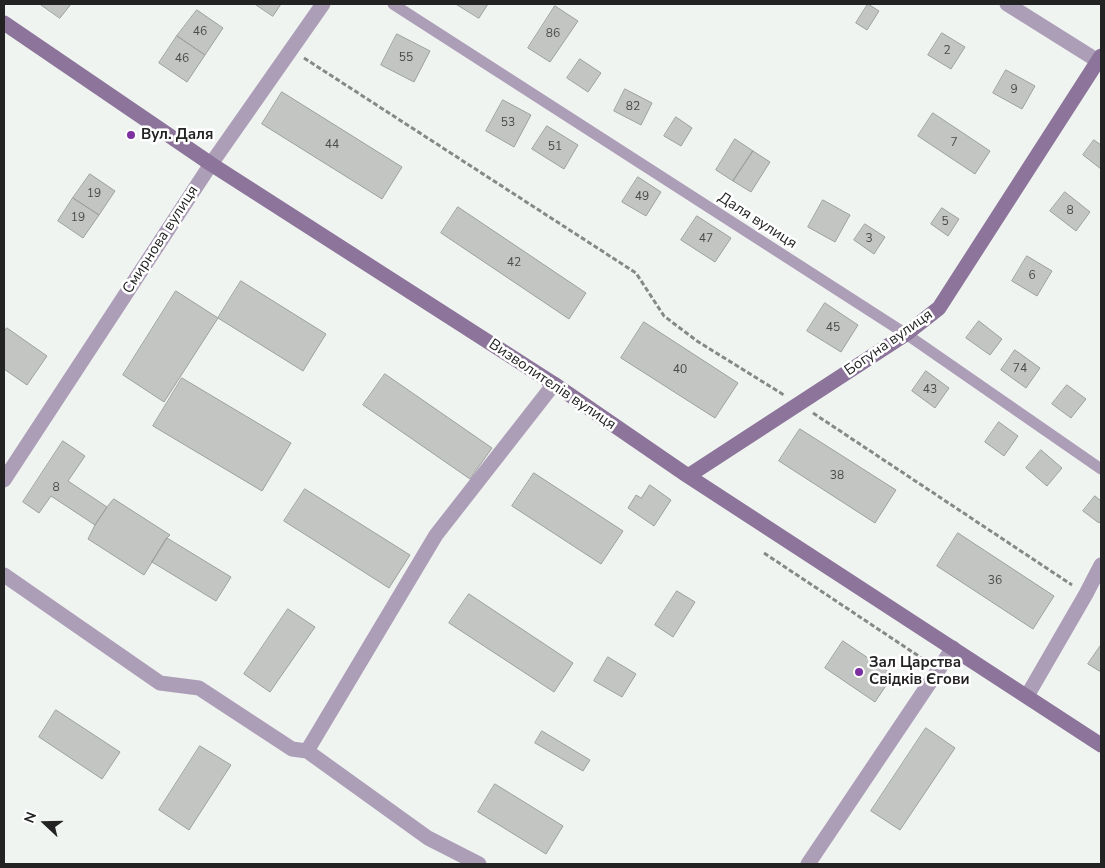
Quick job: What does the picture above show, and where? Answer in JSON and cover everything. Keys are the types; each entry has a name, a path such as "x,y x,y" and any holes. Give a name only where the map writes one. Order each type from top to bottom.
{"street":[{"name":"Смирнова вулиця","path":"4,480 211,164 323,4"},
{"path":"1007,4 1100,59"},
{"name":"Визволителів вулиця","path":"4,24 211,164 554,384 688,476 1101,745"},
{"name":"Богуна вулиця","path":"688,476 906,334 940,308 1100,59"},
{"path":"307,751 436,535 554,384"},
{"path":"1027,696 1101,565"},
{"path":"4,574 160,682 199,688 292,749 307,751 428,838 479,864"},
{"path":"808,864 953,648"}],"lane":[{"name":"Даля вулиця","path":"393,4 906,334 1101,469"}],"path":[{"path":"291,49 636,273 664,316 697,341 800,404 1086,594"},
{"path":"764,553 939,670"}],"building":[{"path":"40,4 71,4 60,18"},
{"path":"255,4 281,4 273,16"},
{"path":"456,4 488,4 479,18"},
{"path":"868,4 879,11 867,30 856,23"},
{"path":"555,6 578,21 550,62 528,48"},
{"path":"197,10 223,28 205,55 177,36"},
{"path":"942,33 965,47 951,69 928,55"},
{"path":"397,34 430,51 414,82 381,65"},
{"path":"177,36 205,55 187,82 159,63"},
{"path":"580,59 601,73 588,92 567,78"},
{"path":"1006,70 1035,86 1022,109 993,93"},
{"path":"625,89 652,103 641,125 614,111"},
{"path":"282,92 402,167 382,199 262,124"},
{"path":"503,100 531,115 514,147 486,131"},
{"path":"933,113 990,151 975,174 918,136"},
{"path":"676,117 692,128 681,146 664,136"},
{"path":"547,126 578,145 564,169 532,149"},
{"path":"735,139 753,151 733,181 716,170"},
{"path":"1094,140 1101,145 1101,169 1083,155"},
{"path":"753,151 770,162 751,192 733,181"},
{"path":"90,174 115,191 99,215 73,198"},
{"path":"638,177 661,192 646,216 622,202"},
{"path":"1065,192 1090,212 1076,231 1050,211"},
{"path":"73,198 99,215 83,238 58,221"},
{"path":"823,200 850,215 835,242 808,227"},
{"path":"458,207 586,293 569,319 441,233"},
{"path":"942,208 959,219 948,236 931,224"},
{"path":"697,216 731,238 715,262 681,240"},
{"path":"865,224 885,237 874,254 854,240"},
{"path":"1027,256 1052,271 1037,296 1012,281"},
{"path":"241,281 326,334 303,371 218,318"},
{"path":"176,291 218,318 164,402 123,375"},
{"path":"825,303 858,325 841,352 807,331"},
{"path":"979,321 1002,339 990,355 966,338"},
{"path":"644,322 738,383 715,418 621,358"},
{"path":"7,328 47,356 27,385 4,369 4,332"},
{"path":"1015,350 1040,368 1026,388 1001,370"},
{"path":"926,371 949,388 935,408 912,391"},
{"path":"385,374 492,448 470,479 363,405"},
{"path":"182,378 291,443 262,491 153,426"},
{"path":"1067,385 1086,399 1071,418 1052,404"},
{"path":"999,422 1018,436 1004,456 985,442"},
{"path":"800,429 896,490 875,523 779,461"},
{"path":"63,441 85,456 68,481 107,507 95,525 51,496 39,513 23,502"},
{"path":"1041,450 1062,468 1047,486 1026,468"},
{"path":"534,473 623,531 601,564 512,506"},
{"path":"650,485 671,500 654,526 628,508 636,495 641,498"},
{"path":"305,489 410,555 389,588 284,521"},
{"path":"1095,496 1101,501 1101,520 1099,523 1083,511"},
{"path":"114,499 170,535 144,575 88,539 95,525"},
{"path":"958,533 1054,596 1033,629 937,566"},
{"path":"167,538 231,577 216,601 152,562"},
{"path":"677,591 695,602 673,637 655,625"},
{"path":"469,594 573,663 554,692 449,623"},
{"path":"288,609 315,627 270,692 244,674"},
{"name":"Зал Царства Свідків Єгови","path":"843,641 893,675 875,702 825,668"},
{"path":"1101,645 1101,672 1088,664"},
{"path":"608,657 636,674 622,697 594,681"},
{"path":"56,710 120,752 102,779 39,737"},
{"path":"926,728 955,748 900,830 871,811"},
{"path":"542,731 590,760 583,771 535,743"},
{"path":"200,746 231,765 189,830 159,810"},
{"path":"495,784 563,826 546,854 478,812"}],"place":[{"name":"Вул. Даля","path":"131,135"},
{"name":"Зал Царства Свідків Єгови","path":"859,672"}]}
